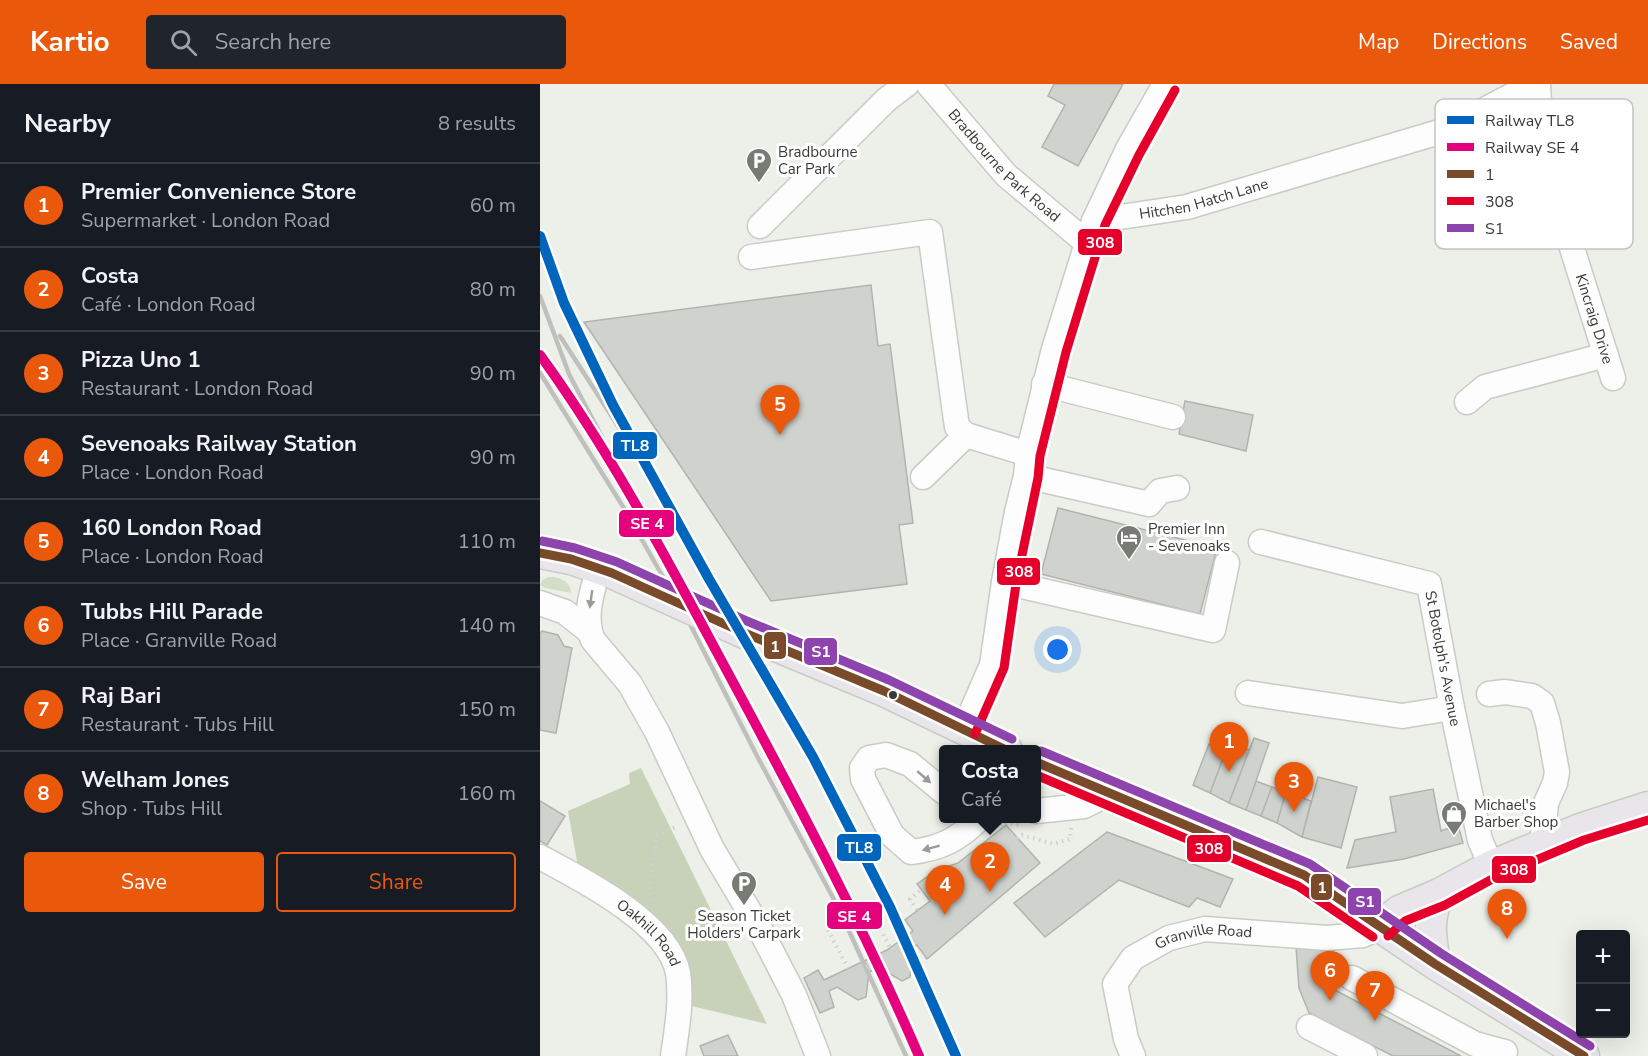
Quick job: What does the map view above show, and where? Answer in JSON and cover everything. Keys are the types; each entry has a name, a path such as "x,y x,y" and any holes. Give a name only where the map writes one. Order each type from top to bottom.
{"main road":[{"path":"540,553 571,559 606,571 742,632 884,691 988,742"},
{"path":"1041,764 1304,875 1435,964 1584,1056"},
{"path":"1380,927 1399,911 1440,894 1491,866 1580,829 1648,807"},
{"path":"1435,964 1430,934 1432,909 1440,894"}],"street":[{"path":"760,226 886,100 907,84"},
{"name":"Bradbourne Park Road","path":"928,84 1006,175 1090,232"},
{"path":"988,742 993,665 1004,582 1044,384 1090,232 1128,149 1165,84"},
{"name":"Hitchen Hatch Lane","path":"1507,99 1536,84"},
{"name":"Kincraig Drive","path":"1536,84 1537,99"},
{"name":"Hitchen Hatch Lane","path":"1090,232 1187,207 1435,133"},
{"path":"751,257 930,232 957,427 966,435 1027,465 1149,504 1160,491 1177,488"},
{"name":"Kincraig Drive","path":"1572,249 1613,378"},
{"path":"1467,402 1485,387 1606,355"},
{"path":"1044,384 1173,417"},
{"path":"922,477 966,435"},
{"name":"St Botolph's Avenue","path":"1262,542 1429,584 1480,840 1491,866"},
{"path":"1004,582 1213,630 1227,563"},
{"path":"606,571 592,591 589,631 592,640 630,684 657,732 712,849 761,931 794,995 818,1056"},
{"path":"540,603 565,612 589,631"},
{"path":"1489,694 1505,692 1532,696 1542,703 1557,772 1546,803 1542,845"},
{"path":"1248,693 1402,716 1452,708"},
{"path":"939,788 910,764 886,754 869,758 862,768 862,779 892,835 911,852 933,849 968,830 988,824"},
{"path":"1041,815 1055,810 1084,806 1108,794"},
{"name":"Oakhill Road","path":"540,857 580,879 640,919 669,952 678,972 680,995 674,1056"},
{"name":"Granville Road","path":"1133,1056 1126,1039 1115,984 1134,958 1169,938 1205,929 1327,938 1363,935 1380,927"},
{"path":"1352,978 1475,1044 1503,1054 1524,1020"},
{"path":"1309,1027 1365,1056"}],"path":[{"path":"817,989 894,955 935,925 1018,837 1022,835 1053,844 1070,840 1071,828 1064,829"},
{"path":"649,890 657,835 671,829"},
{"path":"917,910 910,899 951,866"},
{"path":"872,913 894,955"},
{"path":"828,930 851,974"}],"green space":[{"path":"549,577 564,581 571,589 571,593 540,585 542,580"},
{"path":"641,768 767,1024 679,1003 674,960 580,878 568,811 630,784 629,773"}],"building":[{"path":"1054,84 1123,84 1078,166 1042,147 1065,105 1048,96"},
{"path":"871,285 878,346 890,344 913,523 899,525 907,584 771,601 584,322"},
{"path":"1185,401 1253,415 1246,451 1179,434"},
{"name":"Premier Inn - Sevenoaks","path":"1058,508 1217,548 1200,614 1041,574"},
{"path":"542,631 558,635 564,646 572,648 556,733 540,730 540,633"},
{"path":"1254,738 1269,743 1246,810 1229,803"},
{"path":"1229,742 1249,750 1229,803 1210,793"},
{"path":"1209,744 1226,751 1210,793 1193,785"},
{"path":"1318,777 1357,787 1341,848 1302,837"},
{"path":"1256,781 1272,787 1261,816 1246,810"},
{"path":"1272,787 1286,792 1277,823 1261,816"},
{"path":"1433,789 1441,831 1458,825 1463,843 1404,859 1347,868 1355,840 1396,832 1390,797"},
{"path":"1286,792 1311,801 1302,837 1277,823"},
{"path":"540,801 565,816 547,845 540,841"},
{"path":"1006,825 1040,863 927,959 917,945 913,948 910,977 902,981 880,968 869,972 866,997 858,1000 837,987 829,991 834,1007 820,1013 804,978 818,970 824,980 887,950 913,931 905,920 930,901 917,884 937,870 958,863"},
{"path":"1107,832 1233,879 1220,907 1197,898 1189,907 1119,880 1045,937 1014,903"},
{"path":"1296,947 1326,948 1327,986 1461,1056 1393,1056 1309,1013 1299,988"},
{"path":"728,1035 738,1056 704,1056 700,1046"}],"railway":[{"path":"540,296 569,374 637,504"},
{"path":"560,336 661,493"},
{"path":"540,373 625,510 692,628 839,909 906,1056"}],"rail line":[{"name":"TL8","path":"540,236 564,303 613,405 709,579 813,757 890,907 956,1056"}],"transit line":[{"name":"308","path":"975,734 1004,668 1016,584 1038,478 1040,456 1066,352 1105,225 1139,155 1175,90"},
{"path":"540,355 616,470 683,590 827,861 875,958 919,1056"},
{"name":"S1","path":"542,541 575,548 617,562 747,621 889,680 1012,739"},
{"name":"1","path":"540,553 571,559 612,573 742,632 884,691 996,745"},
{"name":"S1","path":"1041,751 1310,864 1442,954 1590,1046"},
{"name":"1","path":"1041,764 1304,875 1435,964 1584,1056"},
{"name":"308","path":"1041,777 1298,886 1373,937"},
{"name":"308","path":"1388,936 1405,921 1445,905 1496,877 1584,840 1648,820"}],"place":[{"name":"Bradbourne Car Park","path":"759,184"},
{"name":"160 London Road","path":"780,435"},
{"name":"Premier Inn - Sevenoaks","path":"1129,561"},
{"name":"Premier Convenience Store","path":"1229,772"},
{"name":"Pizza Uno 1","path":"1294,812"},
{"name":"Michael's Barber Shop","path":"1454,837"},
{"name":"Costa","path":"990,892"},
{"name":"Season Ticket Holders' Carpark","path":"744,907"},
{"name":"Sevenoaks Railway Station","path":"945,915"},
{"name":"Welham Jones","path":"1507,939"},
{"name":"Tubbs Hill Parade","path":"1330,1001"},
{"name":"Raj Bari","path":"1375,1021"}]}
